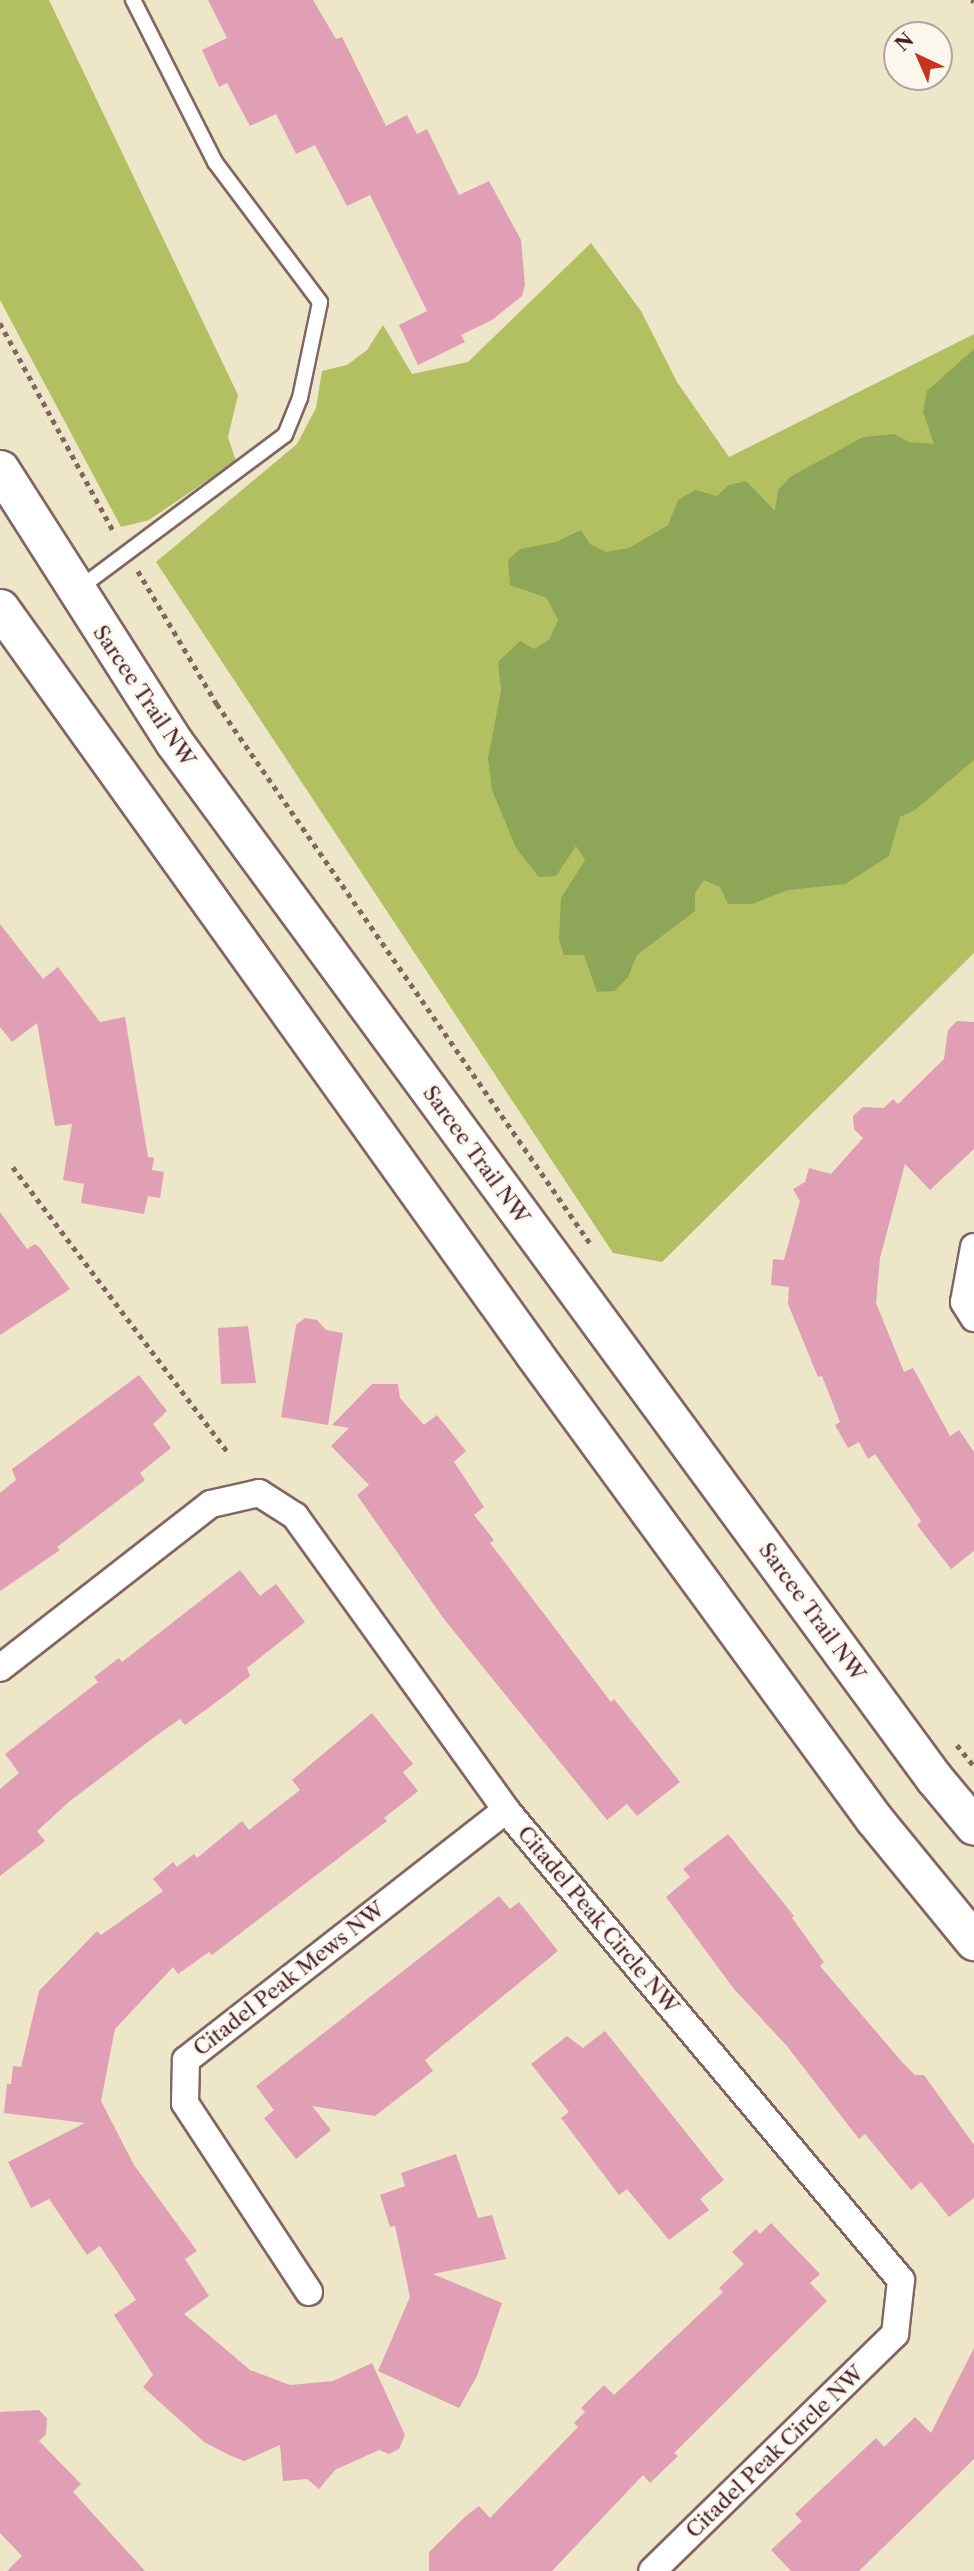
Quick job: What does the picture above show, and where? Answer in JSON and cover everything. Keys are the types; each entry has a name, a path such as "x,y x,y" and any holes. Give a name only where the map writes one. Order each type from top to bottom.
{"main road":[{"name":"Sarcee Trail NW","path":"0,469 74,592 174,742 934,1778 974,1826"},
{"path":"0,608 542,1365 874,1819 974,1941"}],"street":[{"path":"974,1247 964,1302 974,1318"},
{"name":"Citadel Peak Circle NW","path":"0,1668 211,1504 259,1493 295,1516 506,1810 901,2280 895,2334 652,2571"},
{"name":"Citadel Peak Mews NW","path":"309,2292 185,2103 186,2060 506,1810"}],"lane":[{"path":"74,592 285,435 300,398 320,302 215,162 133,0"}],"path":[{"path":"0,323 128,554 217,704 595,1251"},
{"path":"13,1167 227,1451"},
{"path":"951,1738 974,1766"}],"green space":[{"path":"0,0 49,0 238,395 228,437 236,461 149,520 121,527 0,300"},
{"path":"591,243 641,311 677,382 729,457 974,334 974,953 662,1262 613,1253 156,562 297,444 316,408 322,371 347,365 367,350 383,325 412,374 468,362"},
{"path":"974,349 974,760 915,810 900,817 889,856 845,884 788,890 752,904 728,904 720,887 704,880 695,893 695,911 637,955 628,977 615,991 597,992 584,955 564,955 559,940 561,898 585,860 576,846 556,876 539,877 516,848 492,790 488,758 501,691 498,662 520,641 534,649 549,640 558,620 547,598 510,585 508,560 520,549 556,542 581,530 590,544 606,552 629,548 668,525 678,500 695,490 717,496 729,485 746,481 775,511 778,490 790,477 863,437 894,434 909,442 934,444 923,412 927,391"}],"building":[{"path":"208,0 313,0 336,39 342,37 386,126 407,115 417,134 427,129 459,195 489,181 521,240 525,285 522,296 492,320 461,335 465,342 418,365 399,325 427,311 370,195 347,206 315,145 296,154 276,114 250,126 227,83 219,87 202,50 227,38"},
{"path":"0,924 43,979 58,967 100,1022 125,1017 148,1157 154,1158 152,1170 164,1172 160,1198 148,1196 144,1214 81,1203 84,1184 63,1180 72,1124 55,1126 37,1023 12,1042 0,1027"},
{"path":"957,1021 974,1022 974,1149 930,1190 905,1164 880,1258 876,1303 904,1372 913,1368 950,1436 959,1430 974,1452 974,1551 951,1569 917,1525 921,1521 875,1454 868,1459 859,1442 848,1448 835,1425 840,1422 822,1376 818,1377 788,1304 789,1287 771,1285 773,1259 784,1260 800,1201 793,1189 805,1182 809,1168 831,1174 863,1138 854,1129 853,1116 863,1107 884,1108 893,1099 898,1104 944,1059 948,1030"},
{"path":"0,1212 27,1249 35,1244 40,1248 70,1289 0,1335"},
{"path":"305,1318 317,1320 326,1330 343,1333 328,1425 281,1417 296,1325"},
{"path":"248,1326 256,1383 221,1384 218,1328"},
{"path":"139,1375 167,1411 153,1424 171,1448 140,1473 145,1480 57,1547 60,1550 0,1591 0,1493 16,1480 12,1469"},
{"path":"372,1384 398,1384 400,1398 424,1425 437,1415 466,1451 454,1462 484,1507 474,1515 494,1540 490,1543 611,1702 614,1699 680,1782 637,1816 627,1804 607,1820 444,1619 357,1495 369,1485 331,1446 349,1428 332,1425"},
{"path":"240,1570 260,1596 276,1584 305,1622 247,1668 250,1676 227,1694 185,1725 180,1719 70,1801 37,1831 45,1841 0,1876 0,1789 19,1773 5,1754 98,1682 94,1677 119,1658 122,1662"},
{"path":"372,1713 413,1764 403,1772 418,1791 384,1818 387,1821 212,1955 209,1952 178,1974 173,1967 115,2029 101,2101 134,2165 197,2251 185,2259 209,2296 184,2314 250,2370 290,2385 333,2381 372,2363 405,2435 399,2449 389,2454 379,2450 335,2470 319,2489 307,2479 283,2481 280,2445 244,2461 229,2455 204,2442 143,2387 153,2375 114,2315 136,2300 100,2246 87,2255 49,2199 31,2208 8,2162 85,2123 4,2113 7,2084 11,2084 13,2066 21,2067 39,1991 97,1931 101,1935 163,1891 153,1879 173,1862 177,1867 194,1854 197,1858 242,1821 249,1830 300,1790 292,1780"},
{"path":"728,1834 794,1916 792,1918 824,1962 820,1966 902,2062 915,2075 924,2075 974,2145 974,2198 949,2217 921,2182 911,2190 865,2134 859,2139 786,2045 734,1989 666,1897 690,1877 683,1869"},
{"path":"499,1896 510,1909 519,1902 558,1951 425,2060 433,2071 375,2116 312,2106 331,2130 296,2159 264,2118 274,2110 256,2086"},
{"path":"605,2031 724,2180 700,2199 709,2210 669,2240 627,2189 619,2195 561,2118 569,2112 531,2064 567,2036 583,2048"},
{"path":"456,2154 478,2218 492,2215 506,2259 433,2274 502,2303 477,2376 459,2408 378,2371 410,2297 395,2226 390,2227 380,2195 405,2186 401,2173"},
{"path":"771,2223 820,2274 810,2283 827,2301 674,2453 678,2456 650,2483 643,2475 552,2571 429,2571 429,2552 479,2506 490,2518 578,2427 574,2423 585,2412 581,2408 604,2385 614,2395 723,2292 719,2288 744,2264 732,2252 756,2229 760,2234"},
{"path":"974,2348 974,2459 859,2571 791,2571 771,2550 802,2521 795,2514 876,2438 884,2447 915,2417 931,2433"},
{"path":"39,2410 47,2418 46,2434 39,2441 81,2484 73,2492 145,2571 7,2571 22,2556 0,2533 0,2412"}]}
